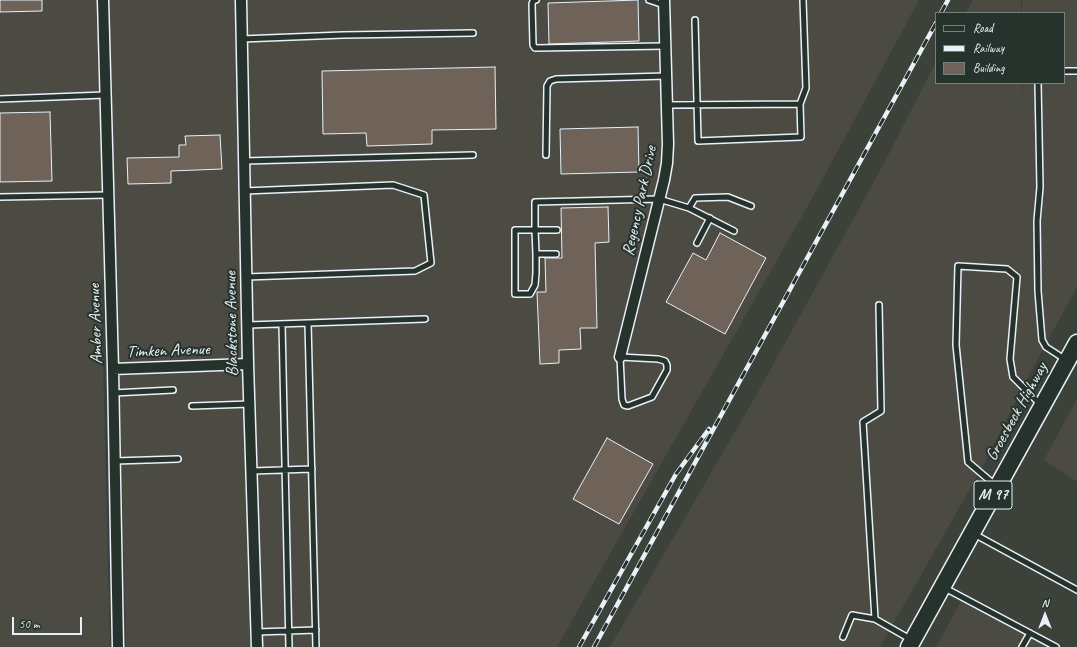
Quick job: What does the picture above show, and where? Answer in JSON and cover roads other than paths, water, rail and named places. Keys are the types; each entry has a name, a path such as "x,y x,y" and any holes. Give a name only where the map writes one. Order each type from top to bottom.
{"main road":[{"name":"Groesbeck Highway","path":"913,644 943,586 1077,343"}],"street":[{"name":"Amber Avenue","path":"103,0 114,393 118,647"},
{"name":"Blackstone Avenue","path":"241,0 248,364 257,647"},
{"name":"Regency Park Drive","path":"620,357 667,164 668,144 664,3"},
{"name":"Timken Avenue","path":"113,369 248,364"}],"lane":[{"path":"536,0 533,1 532,4 533,45 535,48 665,46"},
{"path":"649,0 664,3"},
{"path":"696,20 698,140 801,137 800,104 806,88 803,0"},
{"path":"241,39 343,35 473,33"},
{"path":"1065,71 1077,71"},
{"path":"546,155 547,86 550,81 556,79 666,76"},
{"path":"1038,84 1040,187 1037,221 1038,291 1042,340 1046,347 1067,361"},
{"path":"0,99 105,95"},
{"path":"667,106 800,104"},
{"path":"244,161 473,155"},
{"path":"244,191 393,185 424,195 430,263 415,271 246,276"},
{"path":"0,197 108,195"},
{"path":"688,208 695,198 728,197 751,206"},
{"path":"557,230 535,230 515,230 516,294 530,294 535,285 536,254 535,230 535,202 659,199 688,208 710,218 734,232"},
{"path":"697,243 710,218"},
{"path":"536,254 556,254"},
{"path":"998,487 968,462 956,346 958,266 1007,269 1017,276 1010,359 1013,377 1042,406"},
{"path":"875,619 863,422 881,411 879,305"},
{"path":"248,326 425,319"},
{"path":"308,323 316,647"},
{"path":"282,324 289,647"},
{"path":"620,357 658,359 665,361 667,370 652,397 628,406 624,405 622,399 620,357"},
{"path":"114,393 173,390"},
{"path":"192,406 250,404"},
{"path":"115,461 178,459"},
{"path":"252,471 312,469"},
{"path":"972,533 1077,590"},
{"path":"943,586 1056,647"},
{"path":"843,637 852,615 875,619 913,644"},
{"path":"256,632 316,630"},
{"path":"1022,647 1030,633"}],"railway":[{"path":"942,12 948,0"},
{"path":"594,647 935,25"},
{"path":"579,647 676,474 709,429"}]}
